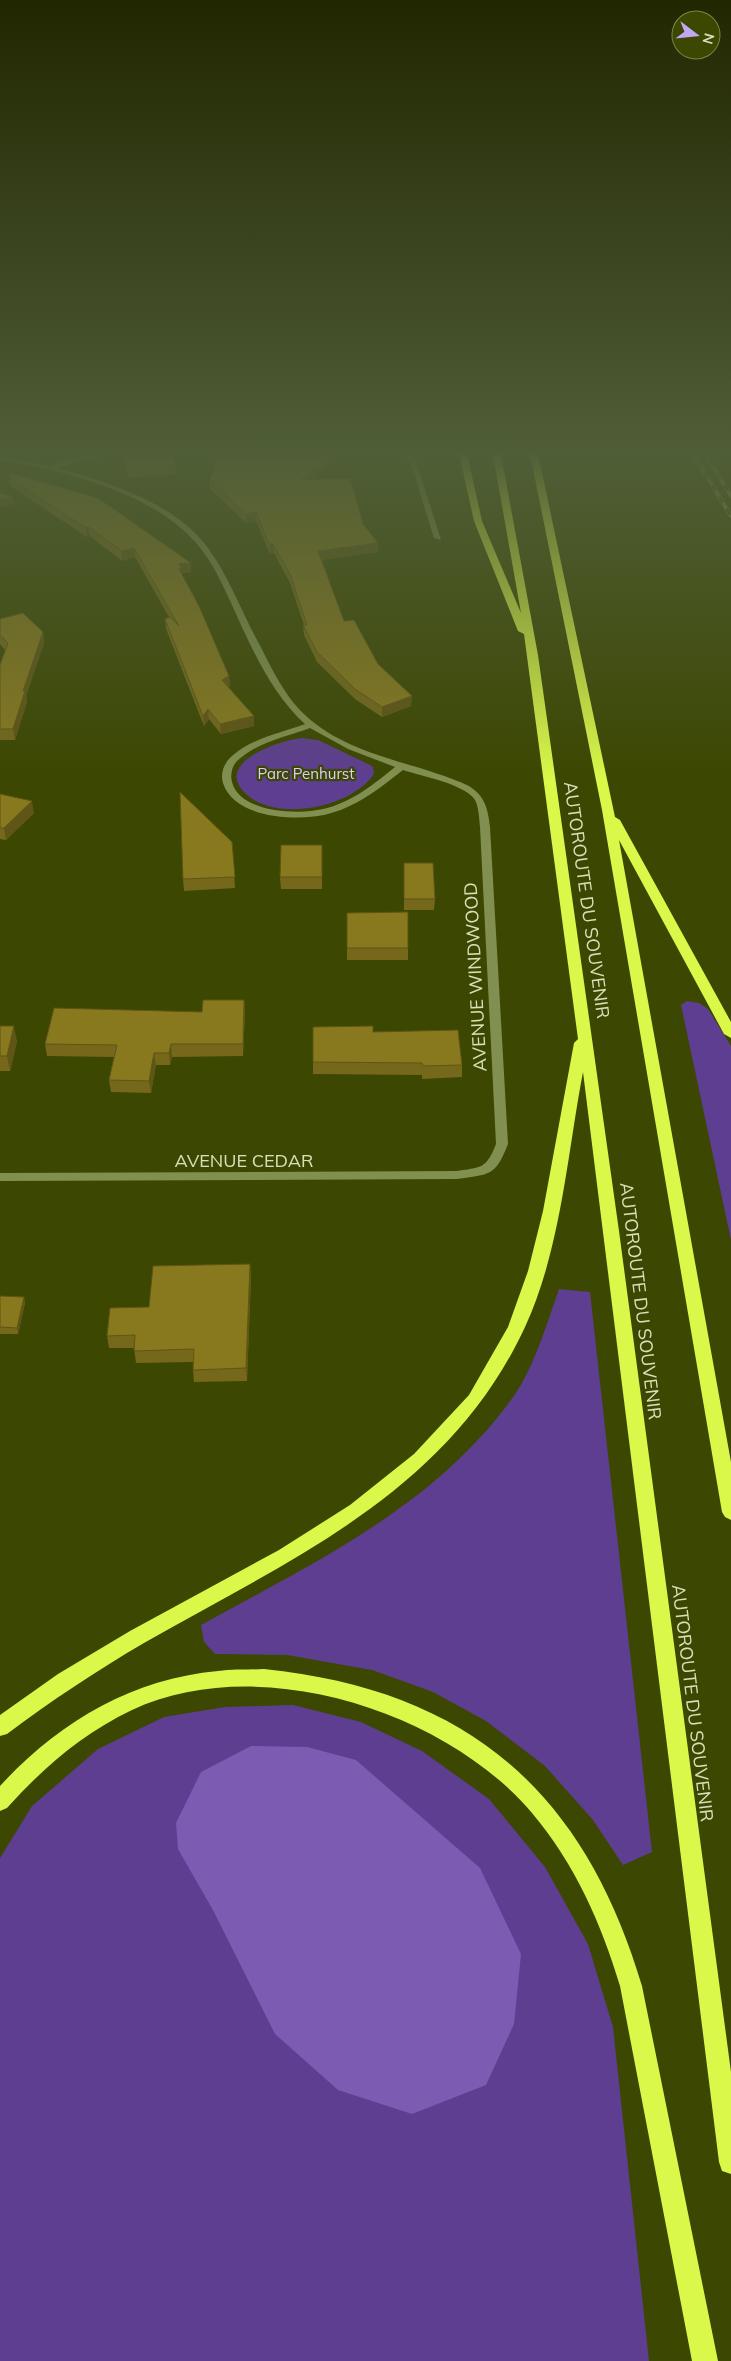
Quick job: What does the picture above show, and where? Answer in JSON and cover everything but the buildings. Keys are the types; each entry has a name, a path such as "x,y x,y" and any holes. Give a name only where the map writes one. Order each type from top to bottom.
{"highway":[{"path":"494,559 533,655"},
{"name":"AUTOROUTE DU SOUVENIR","path":"516,559 533,655 731,2162"},
{"name":"AUTOROUTE DU SOUVENIR","path":"556,559 608,810 731,1512"},
{"path":"608,810 731,1034"},
{"path":"0,1727 59,1684 283,1556 363,1505 396,1481 422,1456 481,1392 502,1358 516,1328 534,1280 546,1234 583,1030"},
{"path":"0,1801 23,1775 56,1745 86,1724 118,1707 154,1694 190,1684 228,1678 304,1680 359,1694 420,1718 488,1759 519,1784 548,1817 573,1852 597,1892 613,1928 631,1986 705,2361"}],"street":[{"path":"211,559 268,670 297,711 311,725 344,743 402,766"},
{"path":"311,725 249,749 234,758 227,770 226,777 227,785 233,795 256,808 273,813 309,815 322,813 353,802 402,766"},
{"name":"AVENUE WINDWOOD","path":"402,766 469,789 480,801 485,827 502,1144 496,1162 487,1170"},
{"name":"AVENUE CEDAR","path":"0,1177 457,1175 487,1170"}],"green space":[{"name":"Parc Penhurst","path":"302,738 318,740 368,764 373,767 374,774 363,786 348,796 331,803 312,807 293,809 275,807 258,802 245,793 237,782 237,772 243,763 266,748"},
{"path":"687,1001 699,1003 708,1009 731,1046 731,1240 681,1005"},
{"path":"559,1289 590,1292 652,1852 623,1865 593,1820 545,1766 486,1721 433,1692 372,1670 287,1655 215,1654 204,1642 201,1625 329,1554 410,1500 447,1470 482,1436 521,1385 539,1345"},
{"path":"293,1705 361,1722 422,1751 489,1799 545,1867 588,1944 613,2027 649,2361 0,2361 0,1858 32,1806 98,1749 164,1717 225,1707"}],"shaded area":[{"path":"251,1746 307,1747 356,1760 480,1868 521,1954 514,2024 486,2085 412,2114 338,2090 275,2034 214,1912 178,1849 176,1823 201,1772"}]}
